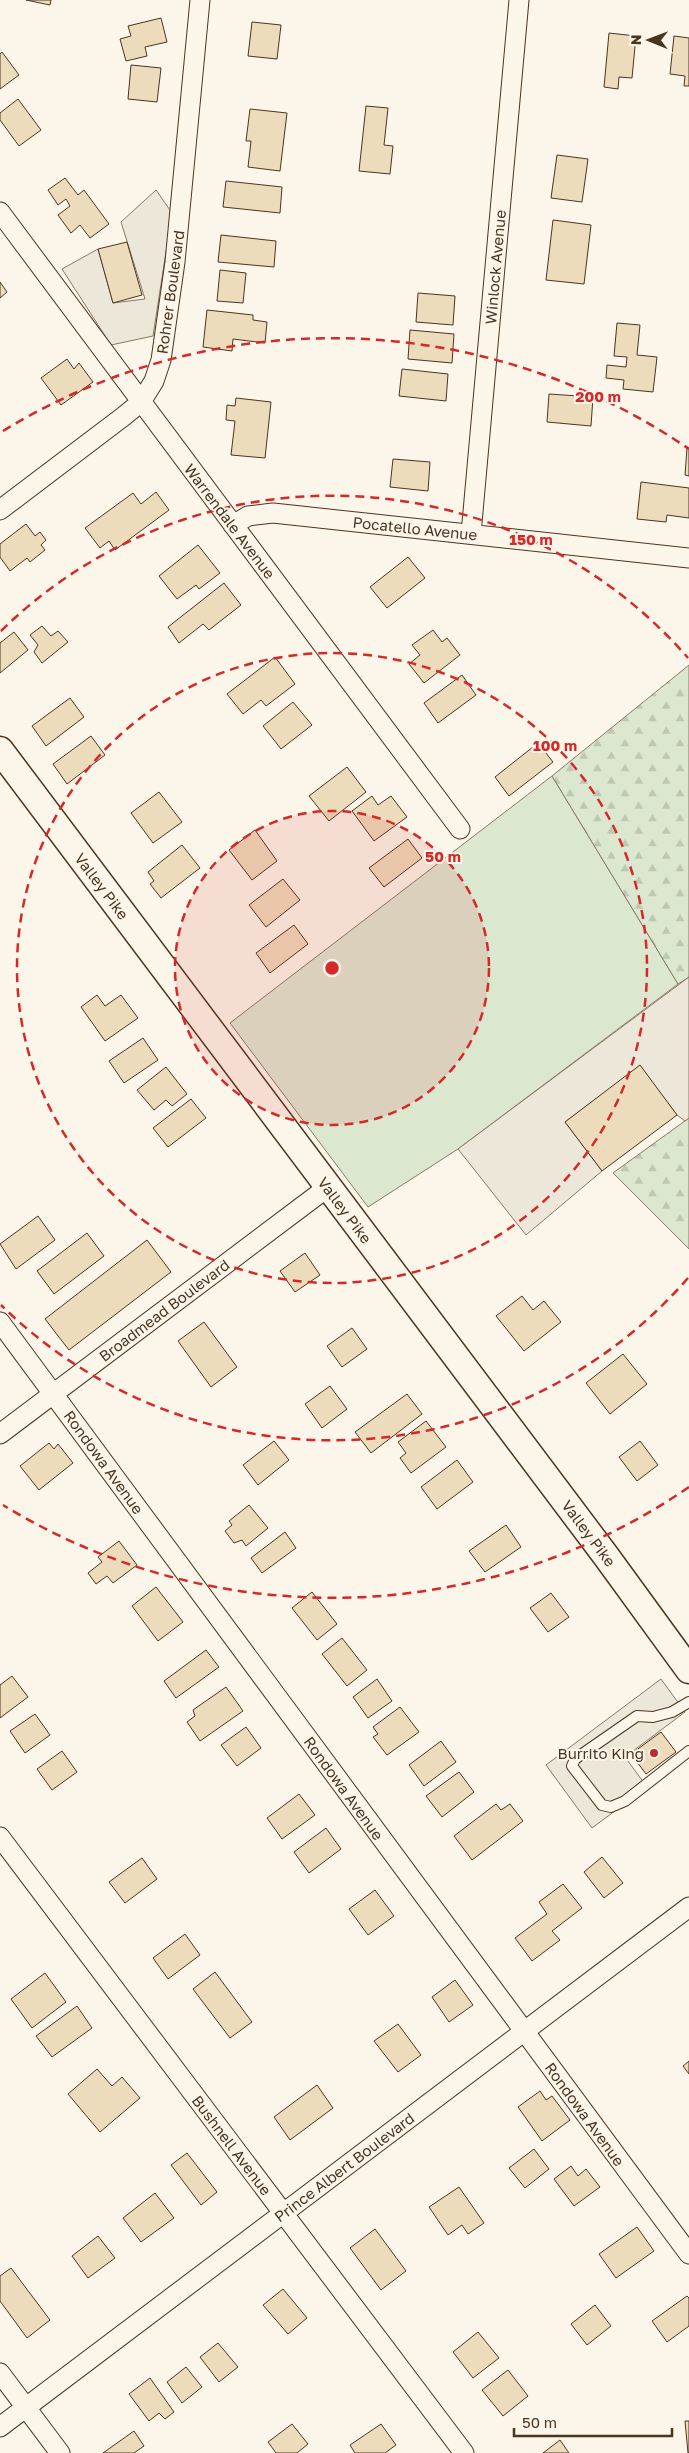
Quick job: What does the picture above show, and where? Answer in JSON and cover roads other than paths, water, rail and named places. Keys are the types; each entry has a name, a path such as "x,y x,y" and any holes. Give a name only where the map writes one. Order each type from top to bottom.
{"street":[{"name":"Rohrer Boulevard","path":"0,510 141,402 154,381 161,360 174,272 200,0"},
{"name":"Winlock Avenue","path":"471,534 519,0"},
{"name":"Warrendale Avenue","path":"0,212 460,829"},
{"name":"Pocatello Avenue","path":"233,525 248,516 273,513 689,558"},
{"name":"Valley Pike","path":"0,750 606,1556 689,1670"},
{"name":"Broadmead Boulevard","path":"0,1434 328,1187"},
{"name":"Rondowa Avenue","path":"0,1322 689,2254"},
{"name":"Bushnell Avenue","path":"0,1837 464,2453"},
{"name":"Prince Albert Boulevard","path":"0,2427 689,1907"},
{"path":"0,2372 60,2453"}],"lane":[{"path":"689,1702 672,1712 653,1717 637,1716 575,1759 572,1766 602,1805 611,1807 625,1801 689,1751"}],"place":[{"name":"Burrito King","path":"654,1753"}]}
